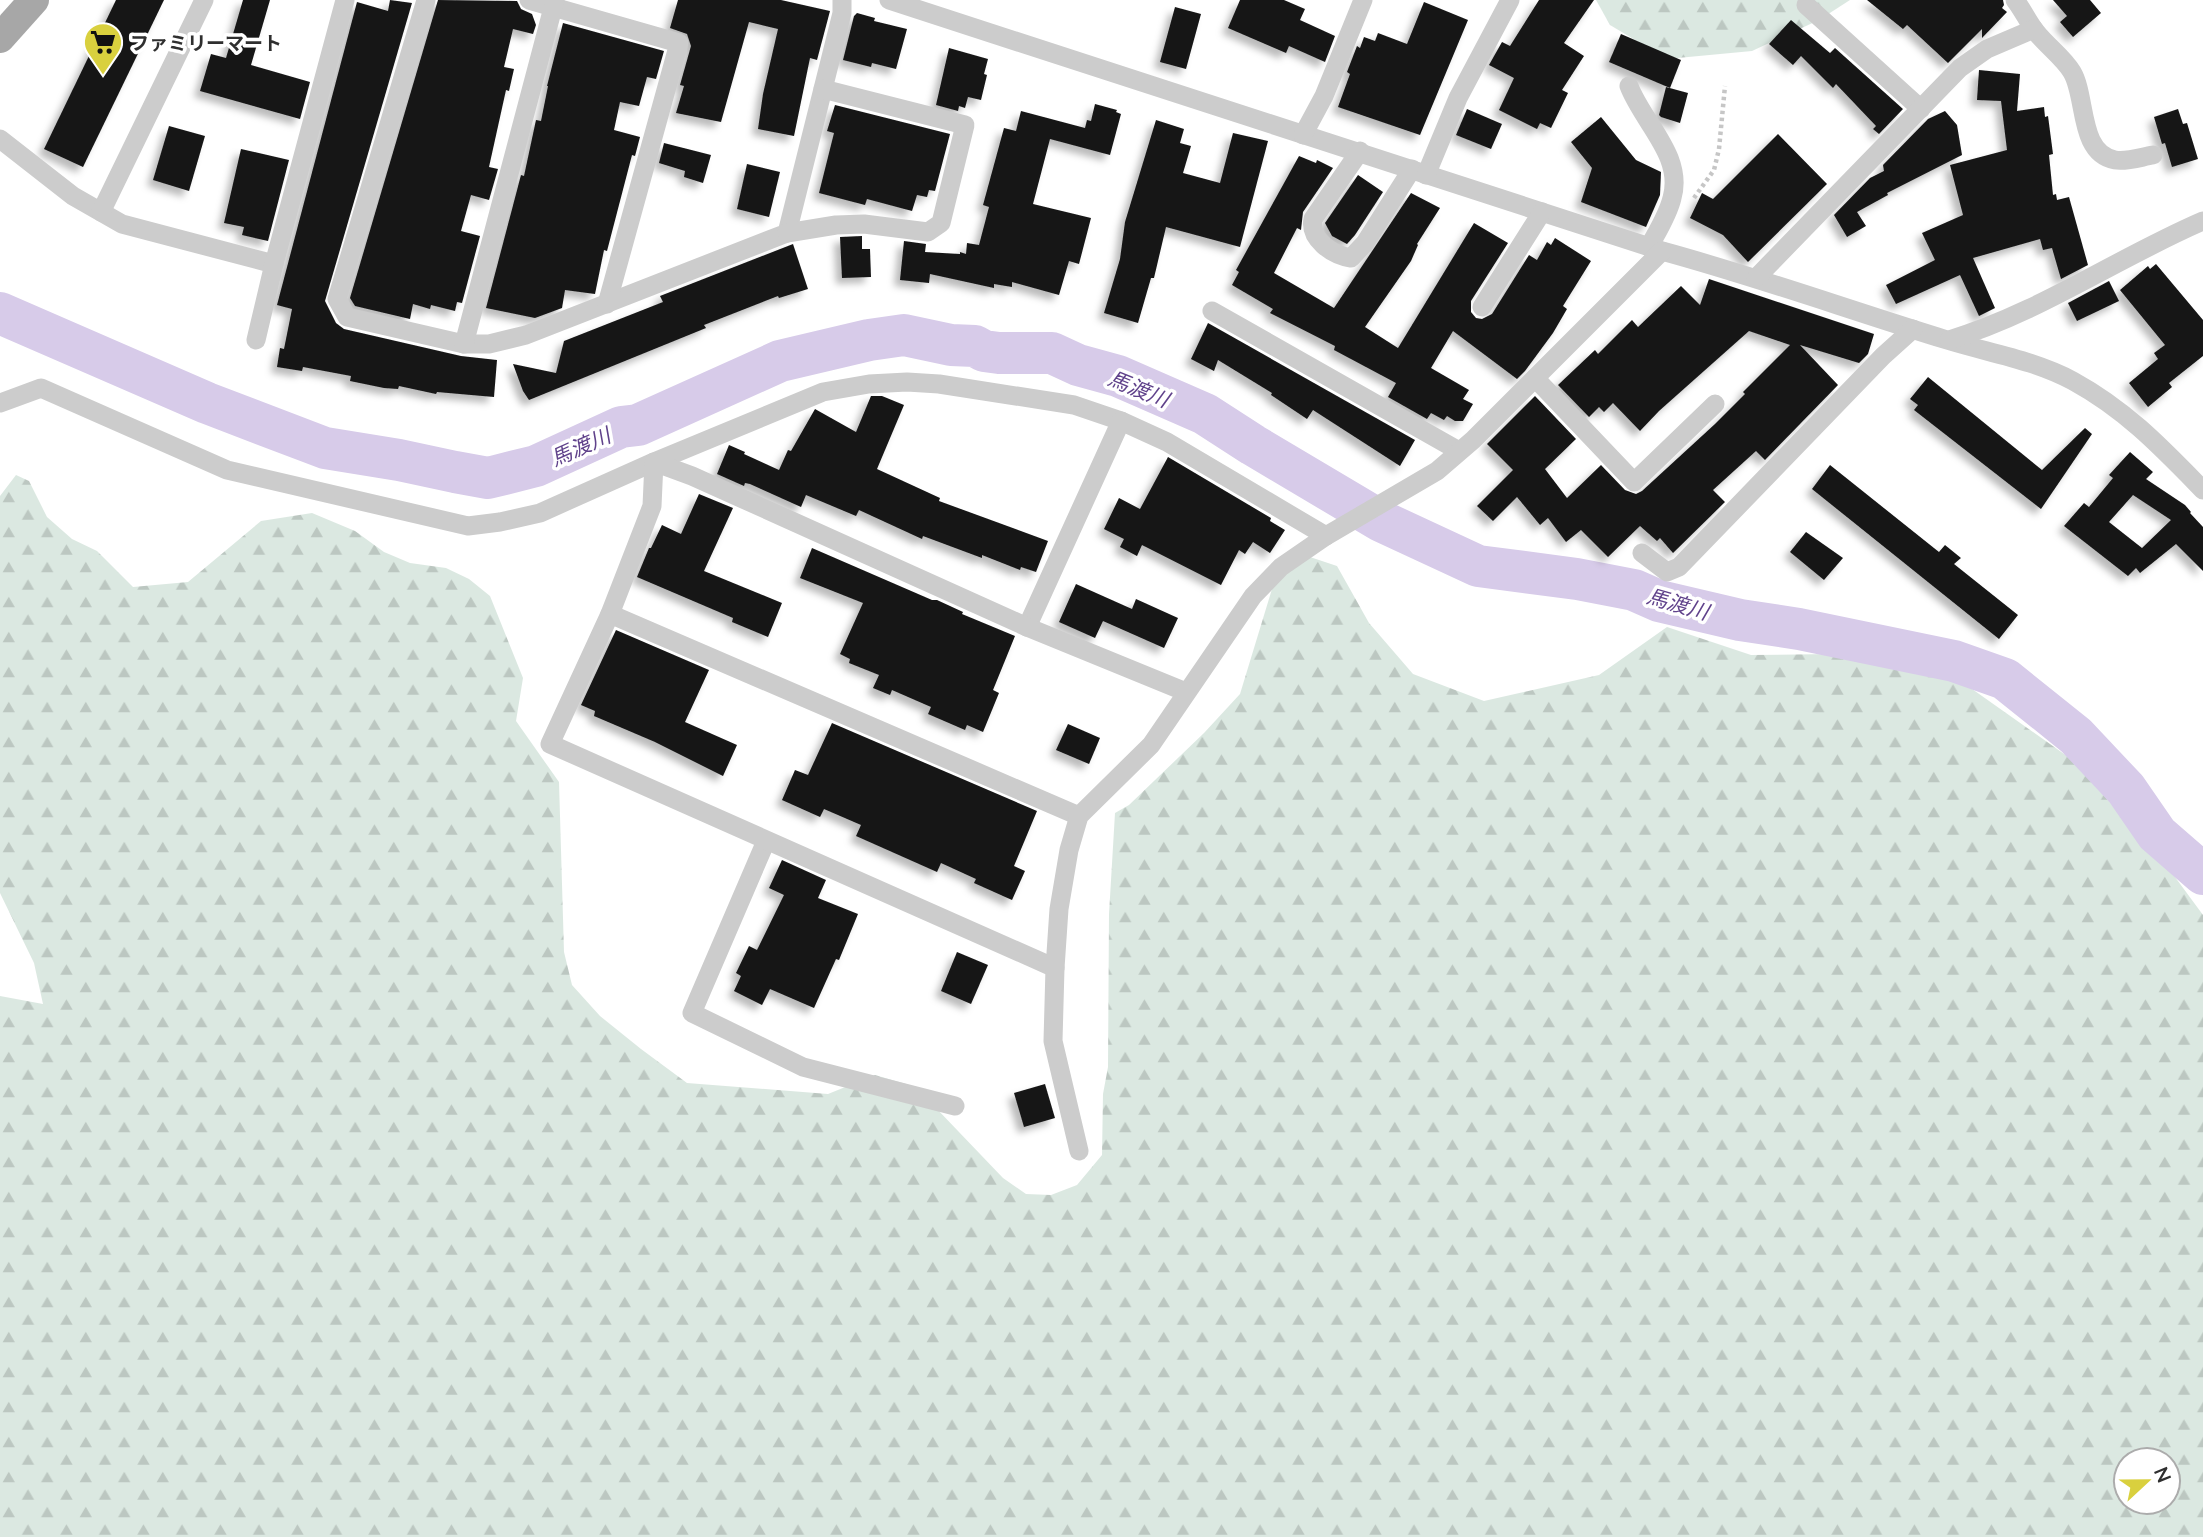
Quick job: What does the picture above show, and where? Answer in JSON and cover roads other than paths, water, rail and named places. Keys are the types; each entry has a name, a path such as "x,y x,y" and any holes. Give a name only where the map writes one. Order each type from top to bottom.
{"main road":[{"path":"0,38 34,0"}],"street":[{"path":"101,212 204,0"},
{"path":"256,340 345,0"},
{"path":"426,0 337,299 346,317 464,344 489,344 526,335 787,233 836,225 864,224 928,232 942,223 965,125 824,89"},
{"path":"529,0 554,3 679,43 607,304"},
{"path":"787,233 842,13 842,0"},
{"path":"889,0 1656,249 1756,278 1948,341 2044,368 2073,381 2122,411 2203,490"},
{"path":"1303,135 1324,96 1363,0"},
{"path":"1360,151 1313,219 1311,227 1321,243 1351,258 1419,172 1510,0"},
{"path":"2015,0 2034,29 2074,74 2087,130 2101,152 2114,160 2153,155"},
{"path":"464,344 554,3"},
{"path":"1806,5 1921,110"},
{"path":"1756,278 1960,68 1987,49 2034,29"},
{"path":"1079,1151 1053,1041 1059,909 1069,849 1079,816 1152,745 1253,596 1281,567 1325,536 1437,471 1535,377 1656,249 1672,201 1676,178 1672,162 1629,86"},
{"path":"0,139 73,196 122,224 274,264"},
{"path":"1482,307 1542,212"},
{"path":"1948,341 2033,308 2114,264 2203,221"},
{"path":"1212,311 1459,452"},
{"path":"1642,553 1667,572 1679,567 1883,356 1913,329"},
{"path":"1535,377 1634,482 1714,404"},
{"path":"0,403 41,388 227,470 468,526 500,523 540,513 823,392 869,384 939,384 1074,405 1121,421 1167,442 1325,536"},
{"path":"1027,627 1121,421"},
{"path":"654,463 652,506 610,614 550,744 1055,968"},
{"path":"654,463 692,476 1027,627 1186,692"},
{"path":"610,614 1079,816"},
{"path":"766,841 692,1013 803,1067 955,1106"}],"waterway":[{"name":"馬渡川","path":"0,313 207,403 325,448 488,478 536,466 621,427 638,425 780,361 869,340 904,335 951,345 975,346 984,351 999,353 1052,353 1078,365 1118,376 1205,414 1381,521 1478,566 1577,579 1634,590 1659,601 1740,620 1799,629 1954,661 2005,679 2076,736 2126,789 2157,834 2203,874"}],"place":[{"name":"ファミリーマート","path":"103,76"}]}
